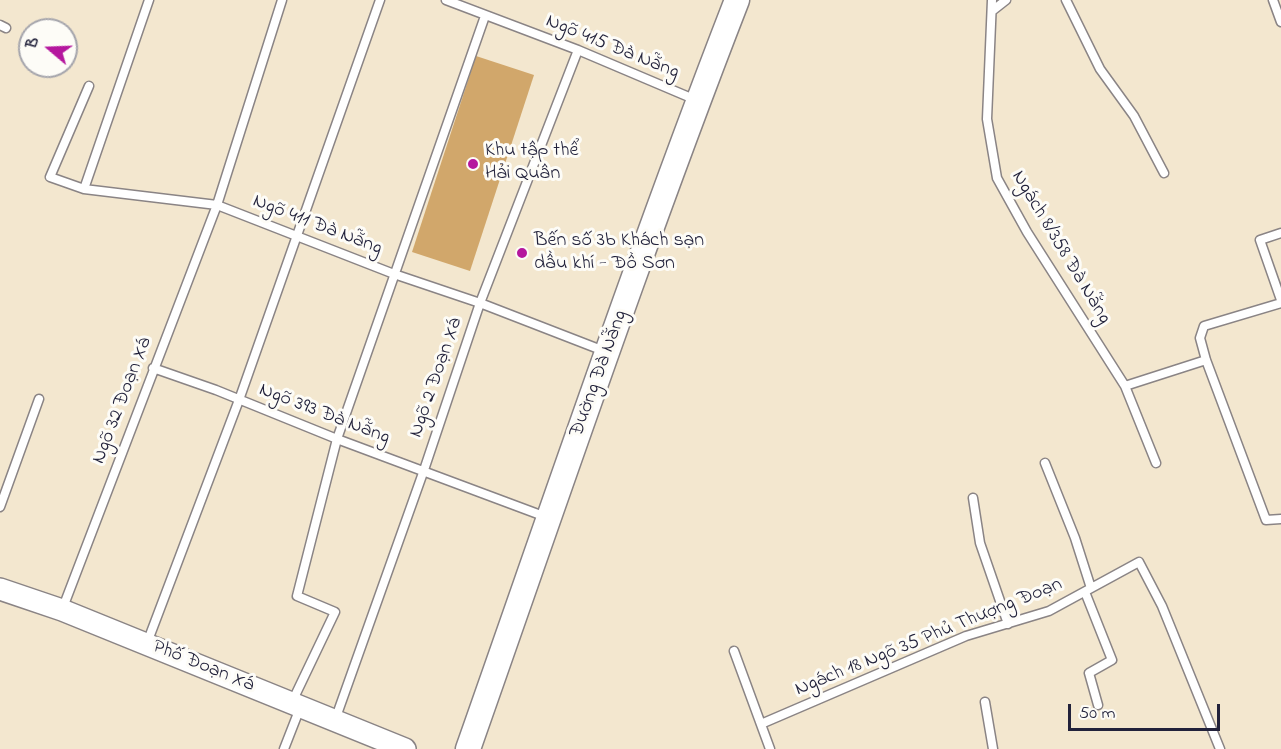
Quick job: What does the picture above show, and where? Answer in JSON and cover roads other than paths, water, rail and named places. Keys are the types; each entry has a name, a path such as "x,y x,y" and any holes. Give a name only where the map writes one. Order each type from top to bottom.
{"main road":[{"name":"Đường Đà Nẵng","path":"468,749 698,101 737,0"}],"street":[{"name":"Phố Đoạn Xá","path":"0,589 62,610 405,749"}],"lane":[{"path":"84,189 149,0"},
{"path":"217,205 282,0"},
{"path":"146,644 239,400 380,0"},
{"name":"Ngõ 415 Đà Nẵng","path":"446,0 578,50 698,101"},
{"name":"Ngách 8/358 Đà Nẵng","path":"992,0 987,119 997,178 1027,232 1125,386 1156,463"},
{"path":"993,10 1006,0"},
{"path":"1066,0 1100,69 1134,116 1164,173"},
{"path":"1273,0 1281,22"},
{"path":"284,749 297,704 335,612 297,596 338,439 485,16"},
{"name":"Ngõ 2 Đoạn Xá","path":"334,720 424,470 480,303 578,50"},
{"name":"Ngõ 411 Đà Nẵng","path":"89,86 50,177 84,189 217,205 394,274 480,303 608,352"},
{"name":"Ngõ 32 Đoạn Xá","path":"62,610 217,205"},
{"path":"1281,233 1260,240 1281,301 1204,327 1200,338 1206,360 1266,520 1281,519"},
{"path":"1125,386 1206,360"},
{"name":"Ngõ 393 Đà Nẵng","path":"153,368 549,518"},
{"path":"0,507 39,399"},
{"path":"1045,463 1075,538 1088,590 1112,660 1089,673 1098,705"},
{"path":"973,498 980,543 1008,624"},
{"name":"Ngách 18 Ngõ 35 Phủ Thượng Đoạn","path":"761,724 966,636 1049,611 1139,562 1162,606 1220,749"},
{"path":"734,651 771,749"},
{"path":"984,702 993,749"}],"place":[{"name":"Khu tập thể Hải Quân","path":"473,164"},
{"name":"Bến số 3b Khách sạn dầu khí - Đồ Sơn","path":"522,253"}]}
